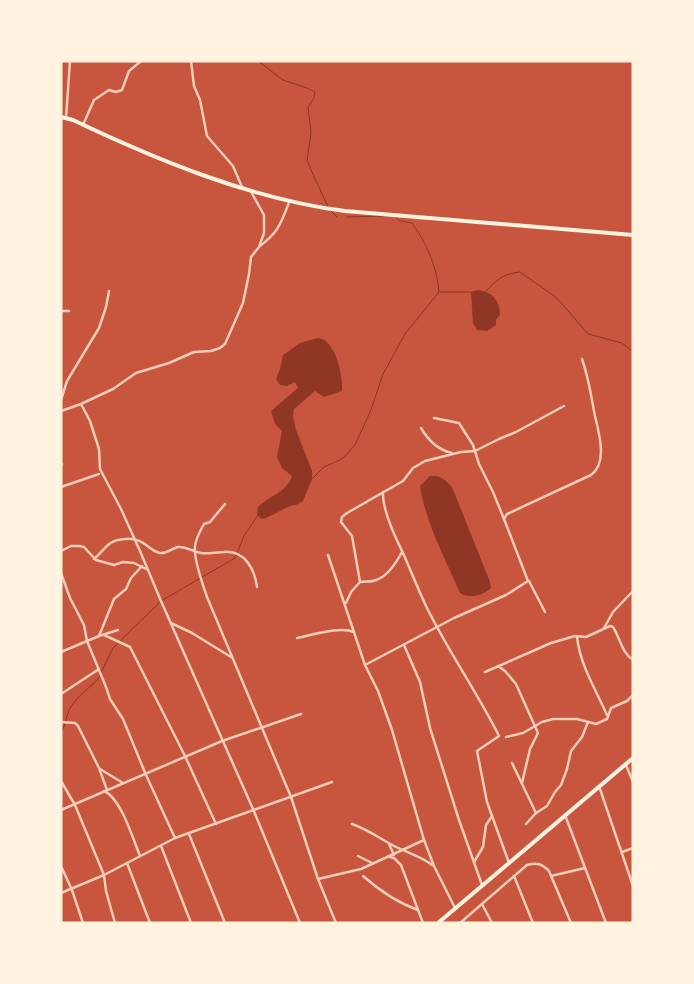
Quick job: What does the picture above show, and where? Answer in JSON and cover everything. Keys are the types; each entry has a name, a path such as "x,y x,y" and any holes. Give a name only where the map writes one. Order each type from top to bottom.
{"main road":[{"path":"61,117 149,155 214,179 250,190 345,212 633,235"},
{"path":"438,923 633,758"}],"street":[{"path":"66,118 70,61"},
{"path":"83,125 94,100 108,90 116,92 122,90 129,71 141,61"},
{"path":"191,61 194,86 200,100 207,136 233,166 242,187"},
{"path":"250,190 264,215 264,233 259,247"},
{"path":"61,411 81,404 113,388 136,373 169,363 194,352 211,351 225,344 243,303 251,256 279,228 290,200"},
{"path":"61,400 67,381 99,328 109,292"},
{"path":"61,311 69,311"},
{"path":"504,519 507,514 591,475 598,468 601,449 599,426 582,359"},
{"path":"81,404 90,421 99,449 100,469 135,539 300,923"},
{"path":"360,582 352,536 342,524 341,519 353,509 403,482 415,466 431,458 476,451 564,406"},
{"path":"434,418 458,423 469,438 528,579 545,612"},
{"path":"421,428 436,446 453,454"},
{"path":"61,487 99,474"},
{"path":"383,492 383,500 394,534 426,606 484,706 499,736 477,751 487,802 509,863"},
{"path":"225,504 210,522 204,524 196,540 194,552 207,597 291,797 318,879 336,923"},
{"path":"94,559 106,545 120,540 135,539 158,552 165,553 181,546 204,554 225,551 236,553 244,558 254,570 257,587"},
{"path":"61,551 71,546 84,547 94,559 112,564 129,562 142,566 147,570"},
{"path":"345,604 351,592 360,582 375,581 392,569 402,552"},
{"path":"328,555 365,666 378,691 392,730 424,840 434,866 455,908"},
{"path":"99,636 114,599 126,589 131,578 142,566"},
{"path":"61,573 70,598 84,625 87,641 110,698 123,720 175,838"},
{"path":"365,666 472,609 506,595 526,583 528,579"},
{"path":"603,629 613,612 633,591"},
{"path":"171,623 233,657"},
{"path":"485,672 551,643 577,636 586,637 610,626 613,627 626,653 632,660"},
{"path":"61,652 118,630"},
{"path":"297,638 338,630 354,632"},
{"path":"104,635 130,646 185,756 216,824"},
{"path":"577,636 588,677 608,716"},
{"path":"404,645 420,682 430,728 482,885"},
{"path":"498,666 506,671 516,684 537,736 530,749 522,783"},
{"path":"61,694 98,669"},
{"path":"506,736 523,733 542,722 560,719 577,719 596,724 604,721 611,708 627,701 633,695"},
{"path":"61,810 222,741 301,714"},
{"path":"61,722 78,726 99,768 107,790"},
{"path":"526,824 536,813 547,806 554,792 561,785 567,769 570,751 582,737 588,722"},
{"path":"512,763 536,813"},
{"path":"626,764 633,782"},
{"path":"99,768 124,783"},
{"path":"61,780 76,805 104,875 106,891 115,923"},
{"path":"61,893 104,875 175,838 332,782"},
{"path":"599,786 633,886"},
{"path":"103,791 111,796 124,817 140,856"},
{"path":"565,815 606,923"},
{"path":"474,862 483,847 486,825 492,816"},
{"path":"352,824 366,829 388,843 434,866"},
{"path":"189,834 225,923"},
{"path":"318,879 349,873 374,864 424,840"},
{"path":"388,843 394,855"},
{"path":"161,846 191,923"},
{"path":"622,852 633,848"},
{"path":"358,856 374,864"},
{"path":"390,857 394,858 401,865 423,923"},
{"path":"127,863 150,923"},
{"path":"460,923 527,865 534,863 543,865 551,876 571,923"},
{"path":"61,866 72,890 83,923"},
{"path":"551,876 585,868"},
{"path":"363,876 400,903 418,910"},
{"path":"514,876 533,923"},
{"path":"482,904 492,923"}],"shaded area":[{"path":"478,290 491,295 499,305 500,315 496,320 496,325 487,331 477,330 473,323 471,292"},
{"path":"318,338 324,340 334,352 340,368 342,391 324,397 315,391 294,409 293,416 296,430 312,471 312,479 303,501 261,519 257,515 258,507 282,490 292,476 282,468 277,457 282,431 275,424 271,411 298,388 295,382 287,386 280,385 276,379 283,355 300,343"},
{"path":"430,476 442,478 452,487 490,582 491,588 484,593 468,596 460,593 437,541 423,500 420,486"}],"waterway":[{"path":"258,61 283,80 315,92 314,98 308,107 311,133 307,161 329,209 337,217"},
{"path":"347,217 384,216"},
{"path":"312,479 324,467 342,459 355,445 371,410 383,374 405,334 439,292 434,265 422,239 412,223 400,221 396,217"},
{"path":"486,291 501,278 520,272 557,298 588,334 622,343 631,350"},
{"path":"440,292 471,292"},
{"path":"61,733 72,705 101,675 113,648 161,601 235,558 244,536 258,515"}]}
